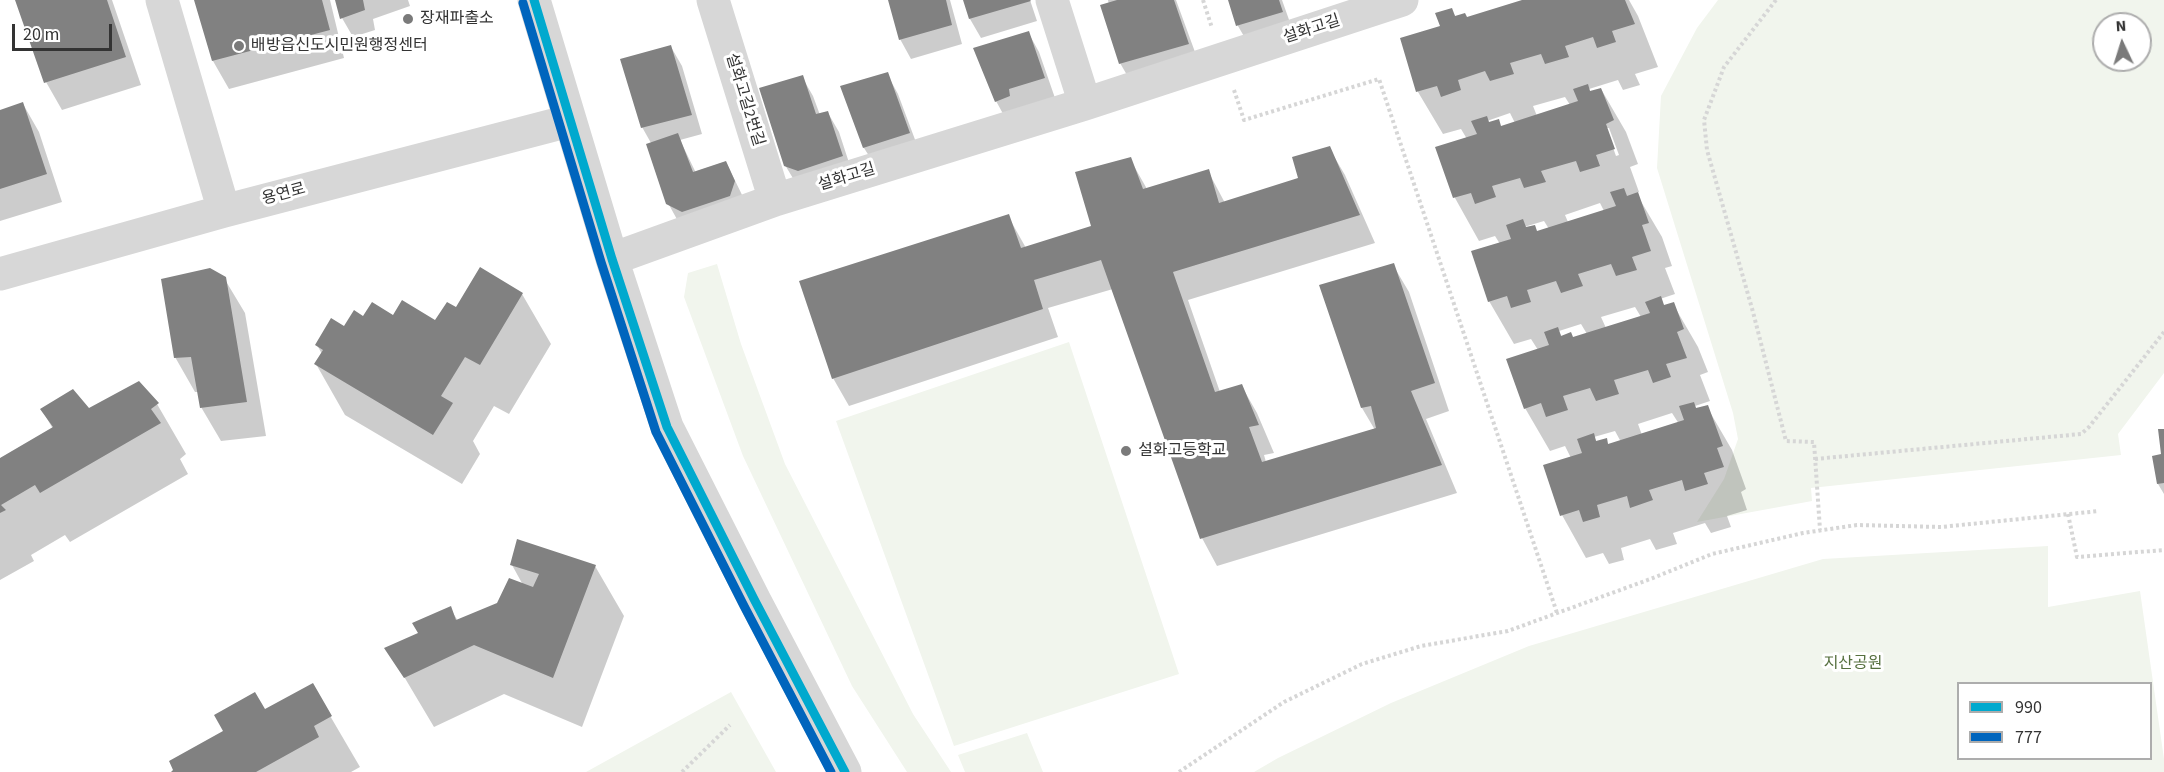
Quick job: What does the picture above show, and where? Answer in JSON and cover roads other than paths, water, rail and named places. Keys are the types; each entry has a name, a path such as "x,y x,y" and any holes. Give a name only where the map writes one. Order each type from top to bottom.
{"street":[{"path":"162,0 224,211"},
{"path":"534,0 612,259 668,427 760,611 845,772"},
{"name":"설화고길2번길","path":"713,0 775,200"},
{"path":"1052,0 1084,104"},
{"name":"설화고길","path":"612,259 775,200 1084,104 1345,9 1402,0"},
{"name":"용연로","path":"0,274 224,211 569,121"}],"place":[{"name":"장재파출소","path":"408,19"},
{"name":"배방읍신도시민원행정센터","path":"239,46"},
{"name":"설화고등학교","path":"1126,451"}],"park label":[{"name":"지산공원","path":"1853,664"}]}
